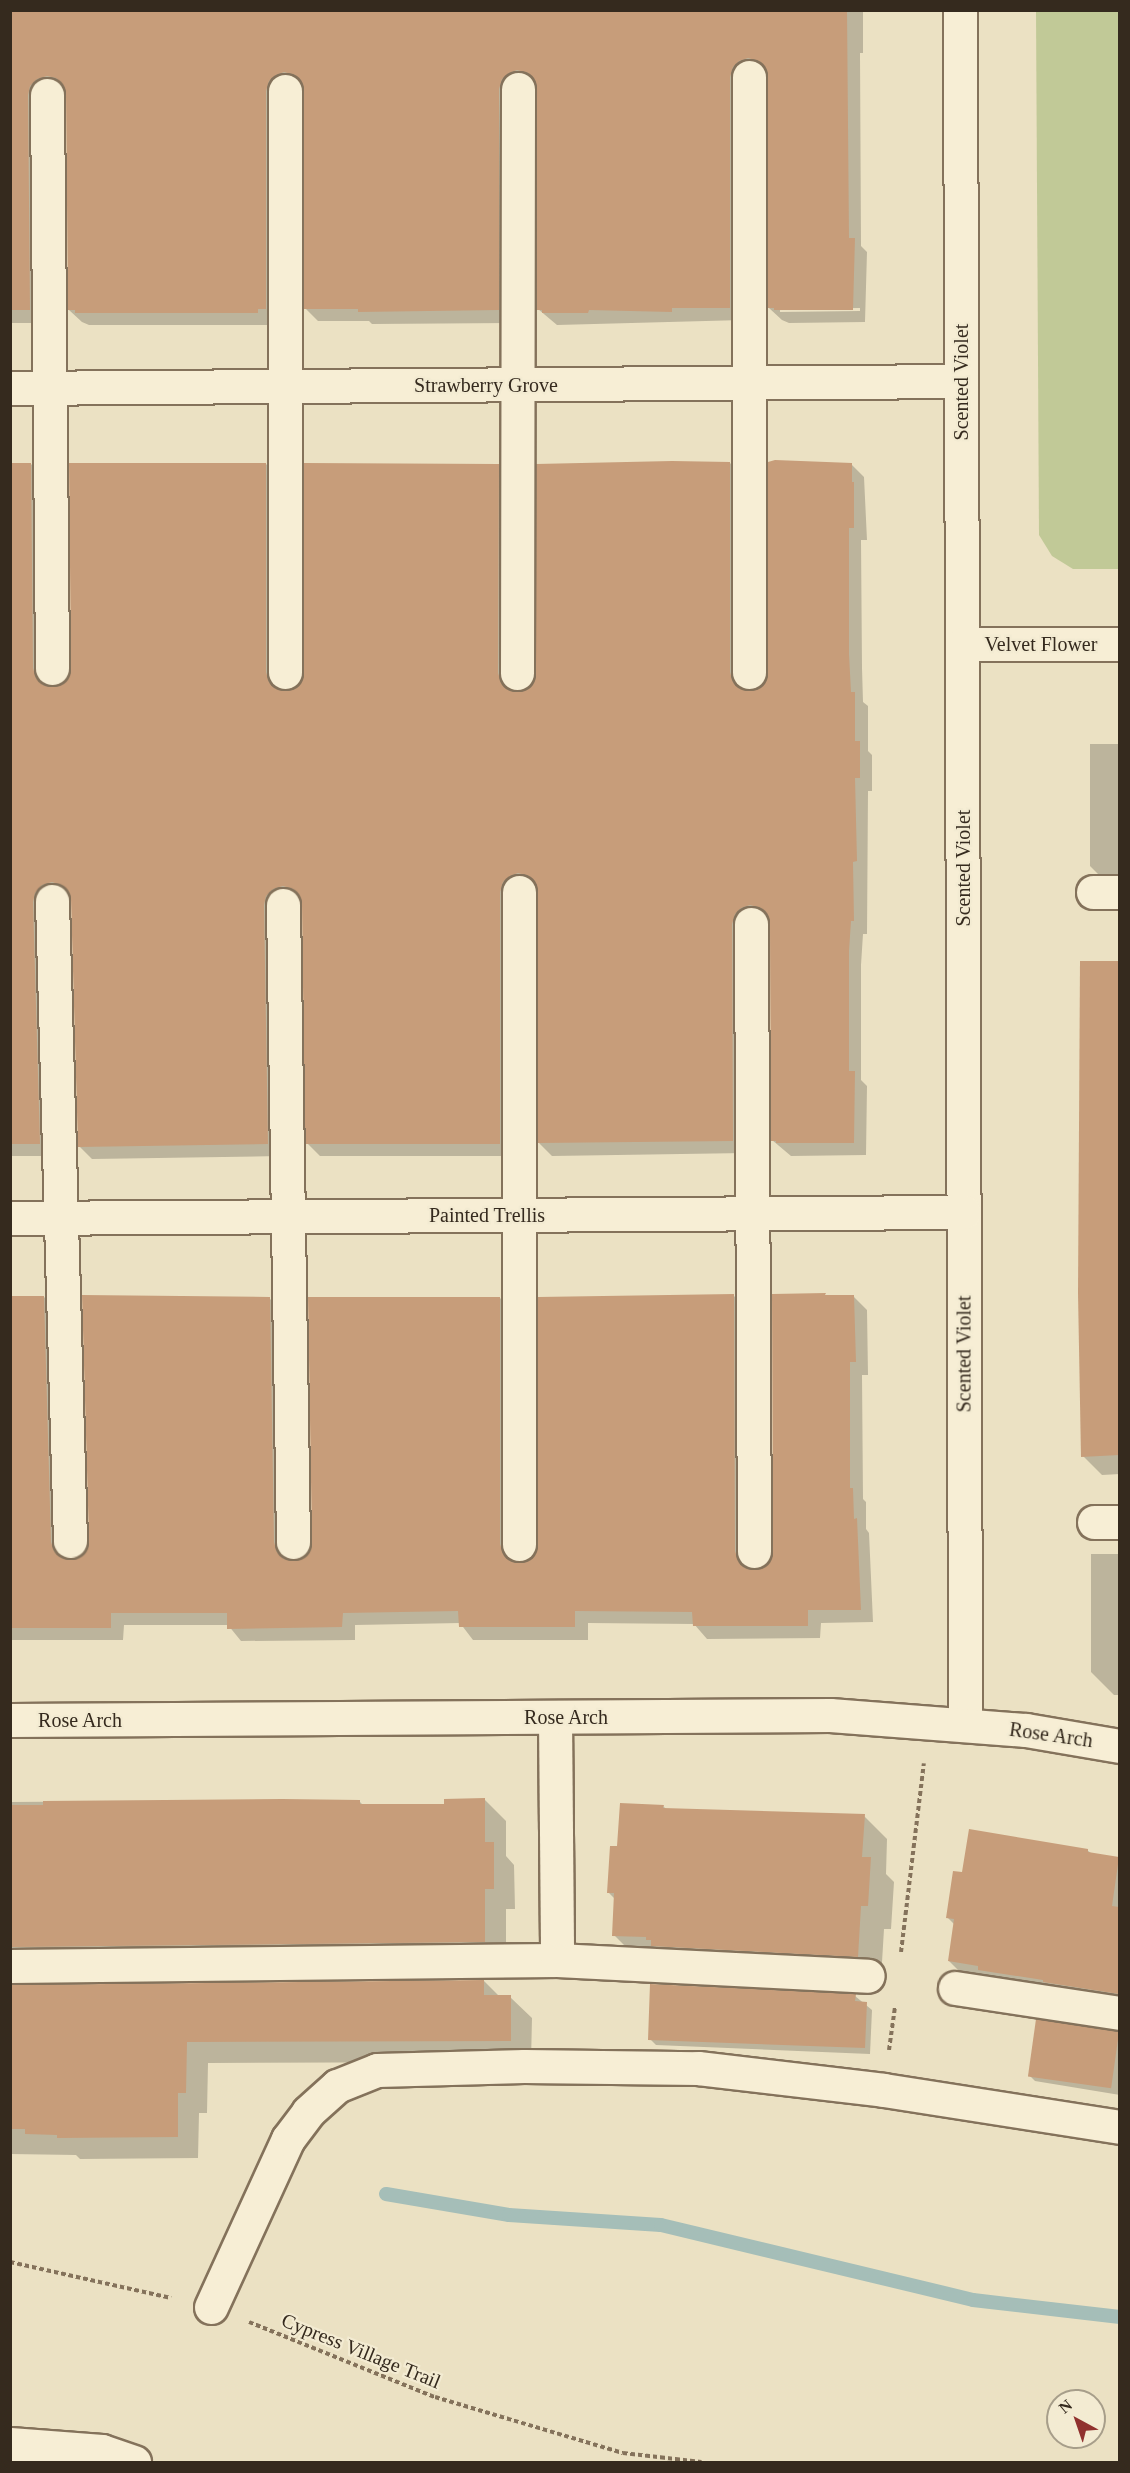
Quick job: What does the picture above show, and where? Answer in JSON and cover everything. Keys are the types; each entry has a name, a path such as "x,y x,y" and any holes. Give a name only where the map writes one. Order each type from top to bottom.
{"street":[{"name":"Scented Violet","path":"960,10 965,1725"},
{"path":"749,77 751,383 749,672"},
{"path":"517,673 519,89"},
{"path":"285,91 285,672"},
{"path":"47,95 52,668"},
{"name":"Strawberry Grove","path":"10,388 961,381"},
{"name":"Velvet Flower","path":"963,644 1119,644"},
{"path":"519,892 519,1544"},
{"path":"52,901 70,1541"},
{"path":"283,905 293,1542"},
{"path":"751,924 754,1551"},
{"name":"Painted Trellis","path":"10,1218 964,1212"},
{"name":"Rose Arch","path":"10,1720 830,1715 1026,1730 1119,1746"},
{"path":"555,1718 557,1960"},
{"path":"10,1966 557,1960 868,1976"},
{"path":"955,1988 1119,2013"},
{"path":"211,2307 288,2139 308,2112 337,2086 377,2070 524,2066 698,2068 884,2090 1119,2127"},
{"path":"10,2444 102,2451 134,2463"}],"path":[{"path":"900,1963 929,1723"},
{"path":"884,2090 896,1997"},
{"name":"Cypress Village Trail","path":"10,2262 211,2307 435,2397 623,2453 701,2463"}],"green space":[{"path":"1036,11 1119,11 1119,569 1073,569 1052,556 1039,535"}],"building":[{"path":"10,10 847,10 849,238 855,238 853,310 774,310 774,308 768,308 768,77 759,61 748,58 739,61 733,67 730,77 730,308 672,308 672,312 589,310 588,313 542,313 542,310 536,310 537,89 528,73 517,70 502,79 499,89 499,310 358,312 358,309 304,309 304,91 295,75 284,72 269,81 266,91 266,309 258,309 258,313 75,313 75,310 68,310 66,95 63,85 56,78 47,76 37,79 30,86 28,95 30,310 10,310"},
{"path":"775,460 852,463 854,528 849,528 849,654 851,692 855,692 855,741 860,741 860,778 855,778 857,861 853,862 854,921 851,921 849,951 849,1071 855,1071 854,1143 776,1143 776,1141 771,1141 770,924 761,908 750,905 741,908 735,914 732,924 733,1141 538,1143 538,892 529,876 518,873 503,882 500,892 500,1144 305,1144 302,905 299,895 293,889 283,886 273,889 266,896 264,905 268,1144 78,1147 71,900 68,891 52,882 42,885 35,893 33,902 40,1144 10,1144 10,463 31,463 33,668 36,678 43,685 52,687 62,684 69,677 71,668 69,463 266,463 266,672 269,682 284,691 295,688 304,672 304,463 499,464 498,673 507,689 518,692 533,683 536,673 536,464 672,461 730,462 730,672 733,682 740,688 750,691 759,688 768,672 768,462"},
{"path":"1080,961 1119,961 1119,1455 1081,1457 1078,1293"},
{"path":"826,1293 825,1295 854,1295 856,1362 850,1362 850,1488 853,1488 854,1519 857,1518 861,1610 808,1610 808,1626 693,1626 692,1612 575,1611 575,1627 459,1627 458,1611 343,1613 342,1627 227,1629 227,1613 111,1613 111,1628 10,1628 10,1296 44,1296 51,1542 54,1551 62,1558 70,1560 80,1557 87,1549 89,1540 82,1295 270,1297 274,1542 277,1552 284,1559 293,1561 303,1558 310,1551 312,1542 308,1297 500,1297 500,1544 509,1560 520,1563 535,1554 538,1544 538,1297 734,1294 735,1551 744,1567 755,1570 764,1567 770,1561 773,1551 772,1294"},
{"path":"485,1798 485,1842 494,1842 494,1889 485,1889 485,1942 10,1947 10,1805 43,1805 43,1801 282,1799 360,1800 360,1804 444,1804 444,1799"},
{"path":"620,1803 664,1805 663,1808 865,1814 862,1857 871,1857 868,1906 861,1906 858,1957 651,1946 651,1940 646,1940 646,1937 612,1936 614,1893 607,1893 610,1846 617,1846"},
{"path":"969,1829 1088,1849 1088,1852 1119,1857 1112,1906 1119,1907 1119,1994 978,1970 978,1966 948,1961 954,1919 946,1918 953,1871 962,1872"},
{"path":"484,1980 484,1995 511,1995 511,2041 187,2042 186,2093 178,2093 178,2137 57,2138 57,2135 25,2134 25,2129 10,2129 10,1985"},
{"path":"650,1984 856,1994 855,2001 867,2002 865,2048 648,2040"},
{"path":"1036,2019 1119,2031 1111,2088 1028,2076"}],"waterway":[{"path":"386,2194 509,2215 661,2225 973,2300 1120,2317"}]}
